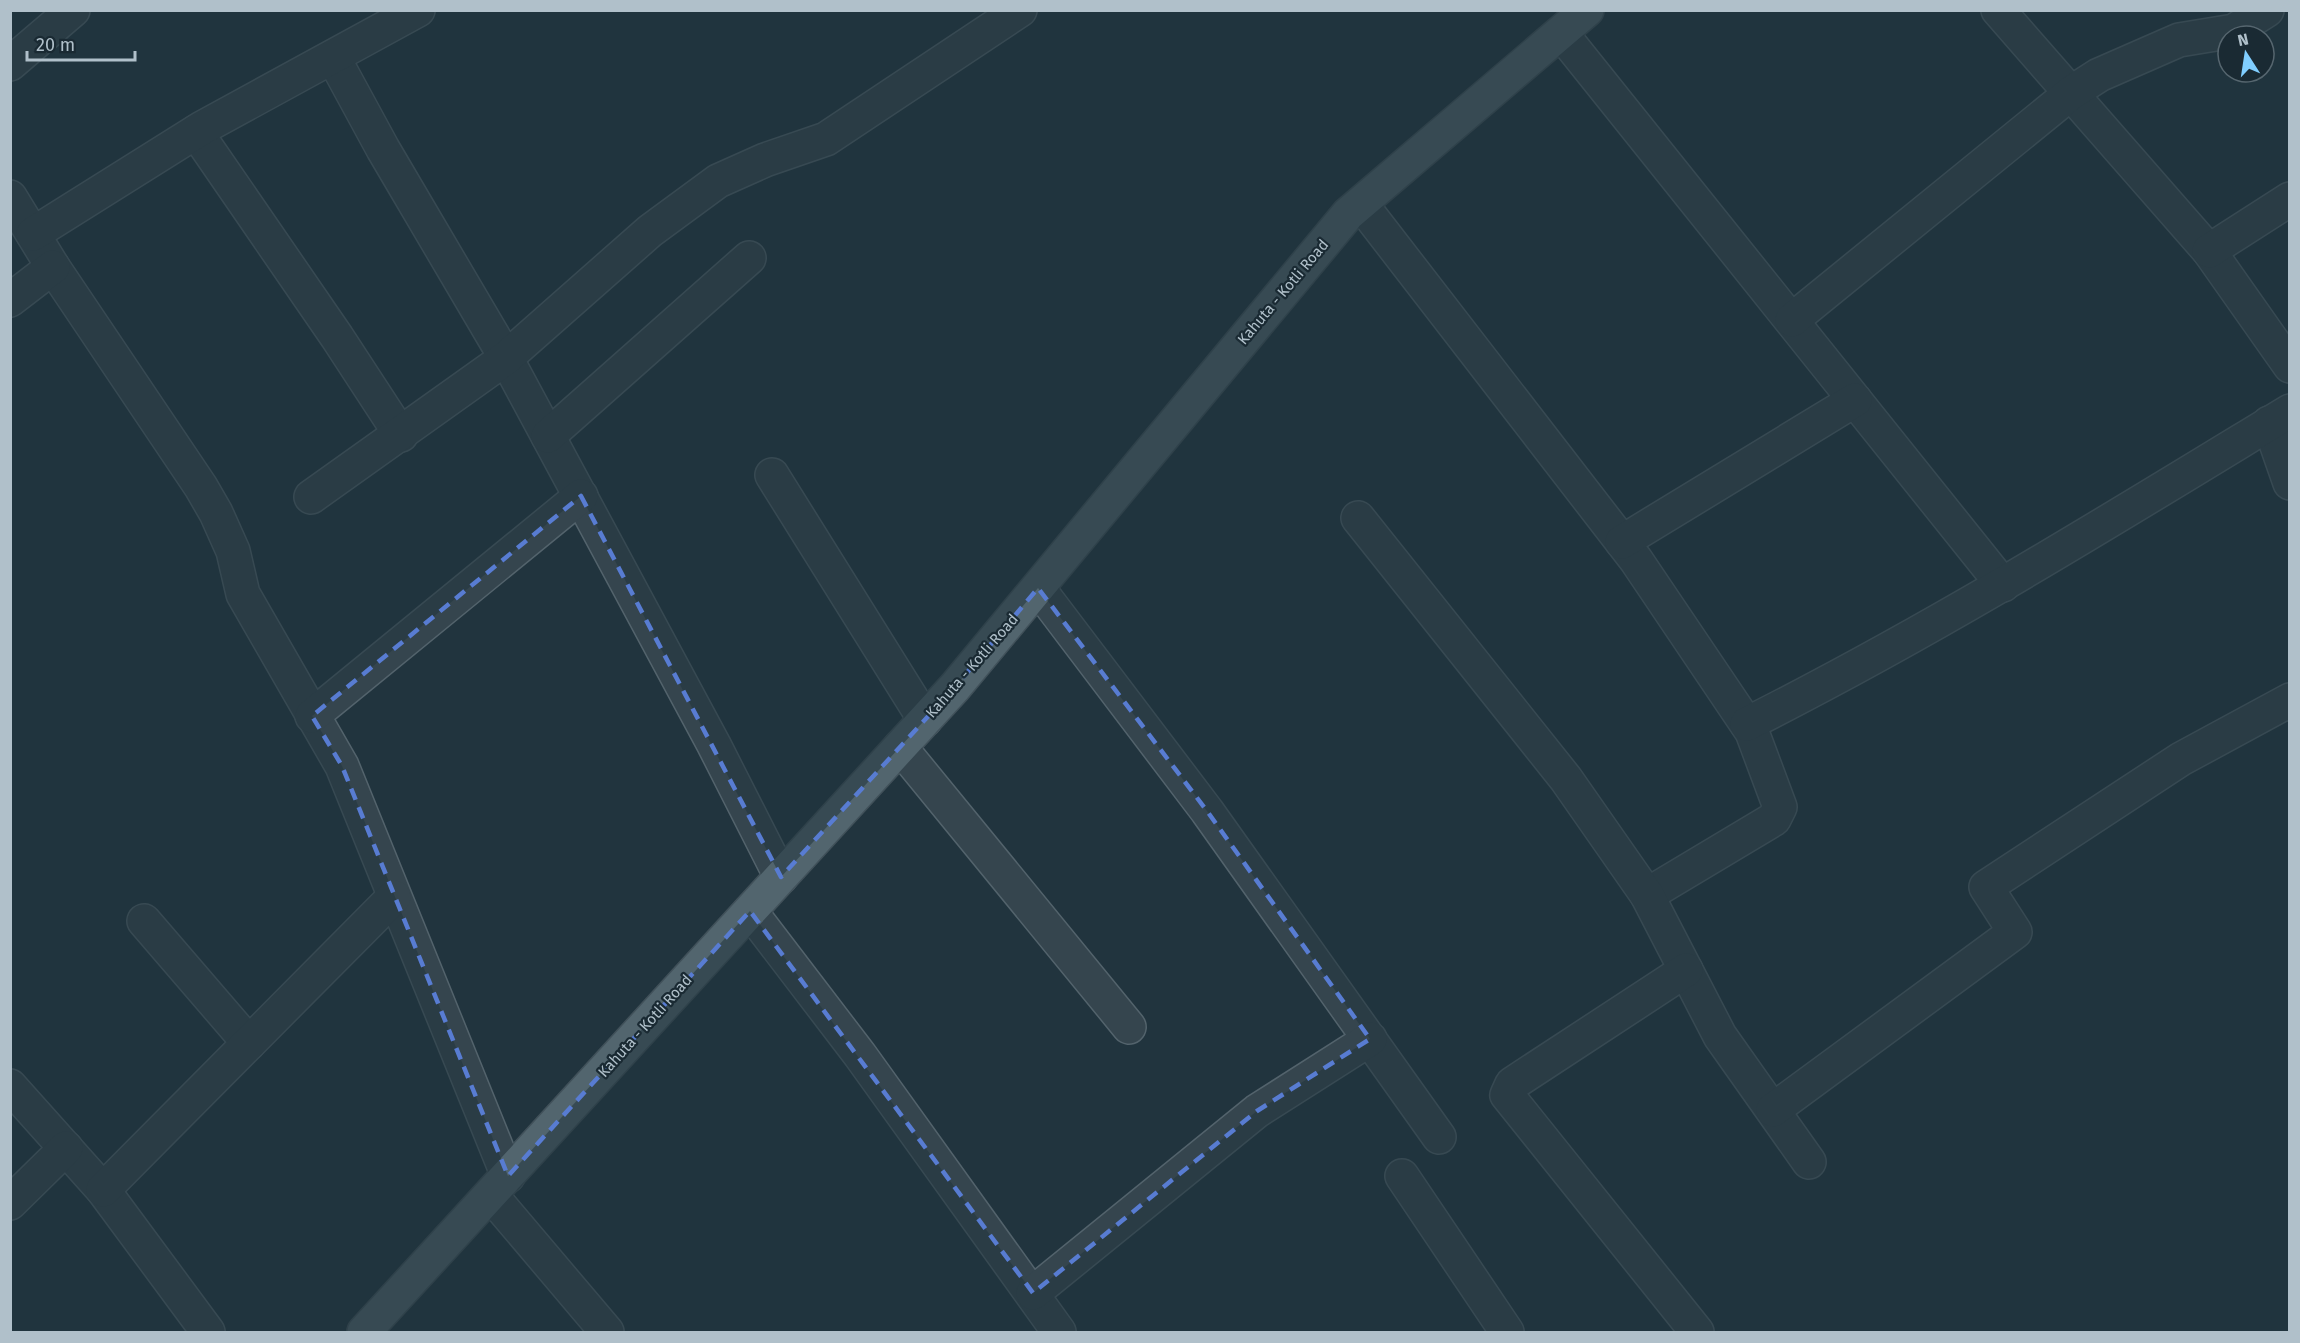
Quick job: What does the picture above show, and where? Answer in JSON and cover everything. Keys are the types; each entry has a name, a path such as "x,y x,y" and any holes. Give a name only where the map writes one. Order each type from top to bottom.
{"main road":[{"name":"Kahuta - Kotli Road","path":"364,1332 925,720 1038,588 1348,214 1587,10"}],"street":[{"path":"10,64 74,10"},
{"path":"33,234 196,132 418,10"},
{"path":"311,497 506,358 650,231 718,181 765,160 826,139 849,126 1020,10"},
{"path":"1998,10 2209,251 2289,366"},
{"path":"1792,320 2071,93 2099,75 2179,40 2235,32 2267,10"},
{"path":"1561,33 2003,585"},
{"path":"333,57 383,149 506,358 714,745 781,877"},
{"path":"196,132 337,337 401,435"},
{"path":"10,197 53,267 206,496 232,551 243,594 342,766 394,897 500,1185 607,1332"},
{"path":"2209,251 2289,199"},
{"path":"1361,204 1623,543 1752,732 1780,807 1774,819 1647,895"},
{"path":"548,436 749,258"},
{"path":"10,300 53,267"},
{"path":"1623,543 1855,400"},
{"path":"1747,724 1846,674 2003,585 2279,417 2289,483"},
{"path":"772,475 925,720"},
{"path":"312,716 580,496"},
{"path":"1358,518 1566,779 1647,895 1720,1036 1809,1162"},
{"path":"1038,588 1206,811 1439,1137"},
{"path":"1773,1110 2015,932 1986,887 2181,759 2289,700"},
{"path":"900,747 1129,1027"},
{"path":"103,1190 394,897"},
{"path":"750,911 860,1055 1059,1332"},
{"path":"144,921 249,1043"},
{"path":"1686,970 1512,1084 1507,1095 1697,1332"},
{"path":"1033,1293 1257,1111 1370,1039"},
{"path":"10,1086 103,1190 208,1332"},
{"path":"10,1203 66,1148"},
{"path":"1402,1176 1507,1332"}],"highlighted area":[{"path":"581,496 781,877 955,687 1038,588 1207,811 1370,1039 1257,1111 1033,1293 750,911 508,1176 342,766 312,716"}]}
